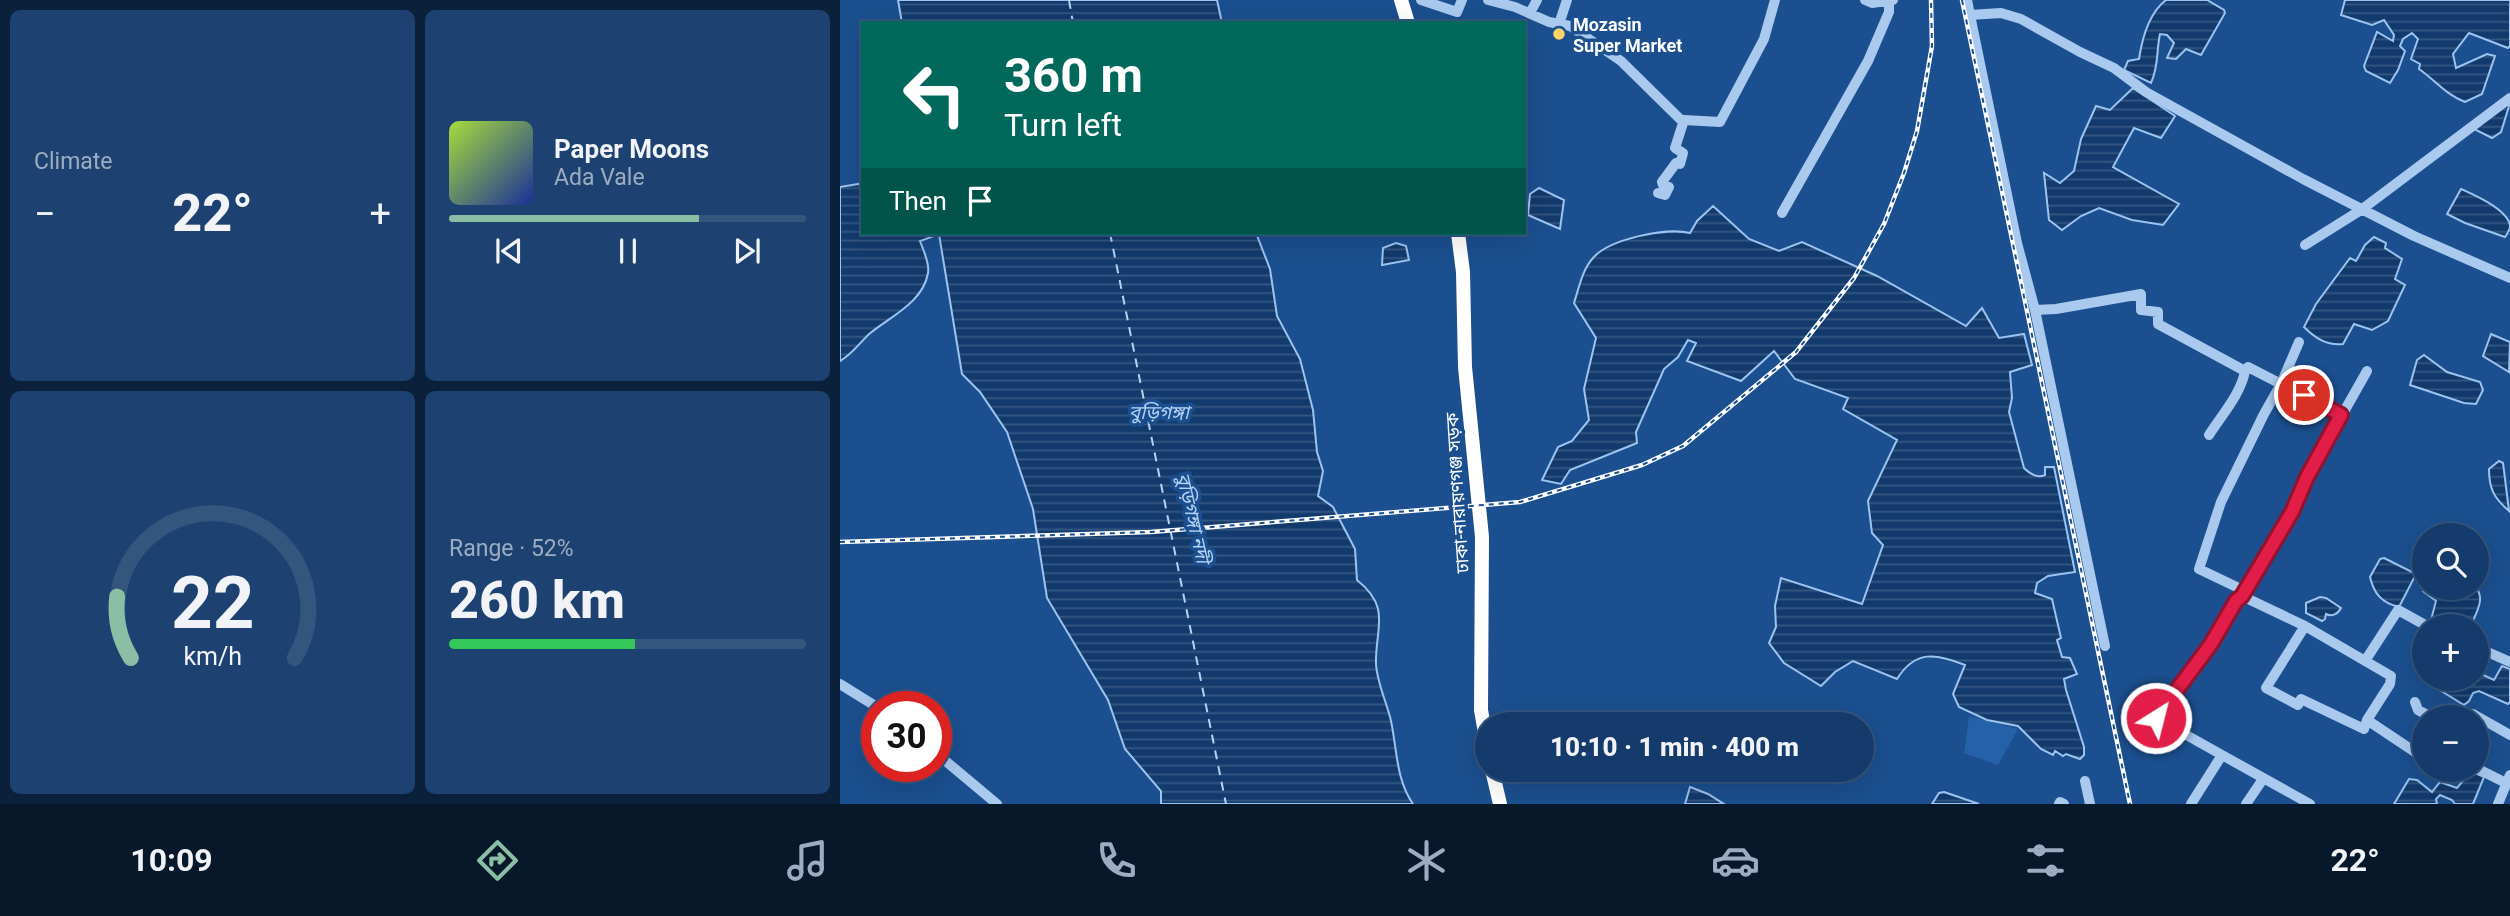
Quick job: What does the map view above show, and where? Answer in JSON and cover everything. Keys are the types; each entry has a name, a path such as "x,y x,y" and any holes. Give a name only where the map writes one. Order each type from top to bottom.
{"highway":[{"path":"1401,0 1407,21"},
{"name":"ঢাকা-নারায়ণগঞ্জ সড়ক","path":"1458,235 1463,272 1465,367 1482,537 1481,712"},
{"path":"1495,782 1500,804"}],"street":[{"path":"1421,0 1457,12 1462,0"},
{"path":"1488,0 1570,26 1621,61 1680,119 1720,122 1764,39 1775,0"},
{"path":"1530,13 1537,0"},
{"path":"1559,24 1567,0"},
{"path":"1782,213 1868,61 1889,12 1891,1 1872,3 1865,0"},
{"path":"1967,0 2105,646"},
{"path":"1970,15 2000,13 2032,25 2114,68 2146,92 2238,144 2361,210 2510,278"},
{"path":"2305,245 2361,210 2510,98"},
{"path":"1658,193 1665,195 1669,190 1662,182 1676,163 1680,164 1683,153 1675,148 1684,120"},
{"path":"2035,310 2056,309 2141,293 2141,310 2158,312 2158,324 2245,371 2232,400 2208,435"},
{"path":"2299,342 2281,384 2263,414 2221,502 2199,569 2305,626 2391,676 2364,729 2301,699 2298,705 2266,688 2305,626"},
{"path":"2248,367 2341,415"},
{"path":"2310,804 2156,718 2211,644 2236,601 2244,593 2292,512 2307,477 2367,371"},
{"path":"2365,661 2398,610 2412,618"},
{"path":"2489,653 2510,662"},
{"path":"840,684 861,697"},
{"path":"2367,720 2412,750"},
{"path":"2489,723 2510,735"},
{"path":"2191,804 2222,755"},
{"path":"952,766 997,804"},
{"path":"2489,775 2507,785 2498,804"},
{"path":"2246,804 2263,779"},
{"path":"2085,781 2090,804"}],"shaded area":[{"path":"1969,716 2018,729 1998,765 1964,753"}],"water":[{"path":"898,0 1217,0 1222,21 902,21"},
{"path":"2166,0 2207,0 2225,13 2201,55 2186,49 2176,59 2167,58 2174,43 2167,35 2160,34 2151,83 2124,70 2128,61 2139,59 2144,35 2151,19"},
{"path":"2345,0 2510,0 2510,46 2508,48 2469,33 2453,54 2456,68 2487,54 2495,56 2482,94 2465,102 2446,91 2419,69 2420,64 2411,59 2418,39 2412,33 2403,39 2400,46 2405,51 2390,83 2366,71 2364,66 2377,32 2393,41 2394,35 2384,20 2372,25 2341,15"},
{"path":"2133,88 2175,116 2161,138 2134,128 2113,167 2179,204 2163,225 2132,220 2099,208 2081,216 2062,230 2049,220 2044,173 2060,183 2074,171 2081,139 2096,106 2110,110"},
{"path":"2510,103 2501,132 2492,138 2472,128"},
{"name":"বুড়িগঙ্গা","path":"861,185 861,235 936,235 920,241 928,273 919,293 840,361 840,187"},
{"path":"1539,188 1564,200 1560,229 1528,215 1530,194"},
{"path":"2461,189 2490,204 2504,215 2510,227 2505,237 2447,214"},
{"path":"1713,206 1749,239 1779,251 1802,242 1877,276 1966,326 1982,308 1999,338 2024,334 2032,365 2010,372 2012,398 2009,412 2024,468 2039,476 2045,475 2045,467 2054,467 2075,572 2048,576 2037,583 2035,593 2052,599 2061,638 2057,640 2062,657 2070,658 2077,674 2064,679 2084,747 2084,755 2080,759 2066,754 2063,756 2055,751 2053,755 2041,749 2018,726 1987,720 1959,707 1953,694 1965,665 1945,658 1927,657 1911,663 1897,679 1853,661 1835,672 1821,686 1784,663 1769,643 1776,627 1775,606 1781,578 1862,604 1883,545 1872,533 1868,501 1897,440 1843,409 1848,398 1795,379 1774,351 1741,381 1687,361 1696,343 1688,340 1678,357 1664,369 1636,432 1637,443 1570,470 1561,484 1542,480 1558,447 1572,441 1589,420 1584,389 1596,338 1574,303 1589,263 1601,251 1625,240 1653,233 1690,233 1697,221"},
{"name":"বুড়িগঙ্গা","path":"939,235 1257,235 1270,269 1277,316 1300,359 1313,410 1317,452 1323,471 1318,496 1333,507 1355,549 1357,580 1368,590 1378,609 1377,671 1391,721 1400,775 1413,804 1161,804 1161,791 1125,749 1108,700 1047,598 1033,509 1007,432 980,392 962,374"},
{"path":"2374,237 2386,243 2385,248 2402,259 2395,279 2405,285 2388,321 2372,330 2354,324 2343,344 2332,344 2312,335 2304,327 2316,304 2350,258 2356,261 2365,245"},
{"path":"1396,243 1406,246 1409,260 1382,265 1383,248"},
{"path":"2491,334 2510,342 2509,372 2483,356"},
{"path":"2424,355 2447,372 2480,382 2483,390 2476,404 2464,403 2410,385 2417,360"},
{"path":"2499,461 2503,463 2509,511 2491,488 2489,469"},
{"path":"2384,558 2412,572 2412,582 2399,607 2383,600 2372,583 2370,577 2380,559"},
{"path":"2320,597 2341,608 2335,614 2326,614 2322,621 2306,613 2306,603"},
{"path":"2436,601 2480,602 2476,614 2433,614"},
{"path":"2502,666 2510,669 2508,704 2479,691 2489,691 2489,678 2494,680"},
{"path":"2441,691 2479,691 2473,693 2464,705"},
{"path":"2409,779 2420,782 2432,792 2440,782 2457,788 2462,782 2482,782 2473,804 2455,804 2440,795 2436,799 2437,804 2394,804"},
{"path":"1690,787 1708,794 1724,804 1685,804"},
{"path":"1944,792 1979,804 1932,804 1939,793"}],"ferry route":[{"path":"1069,0 1073,21"},
{"path":"1110,235 1226,804"}],"railway":[{"path":"840,542 1151,532 1520,502 1642,465 1683,446 1796,352 1854,278 1884,224 1917,131 1932,46 1931,0"},
{"path":"1962,0 2130,804"}],"place":[{"name":"Mozasin Super Market","path":"1559,34"}],"route":[{"path":"2156,718 2211,644 2236,601 2242,596 2292,512 2307,477 2341,415 2304,395"}],"water label":[{"name":"বুড়িগঙ্গা নদী","path":"1193,518"}]}
